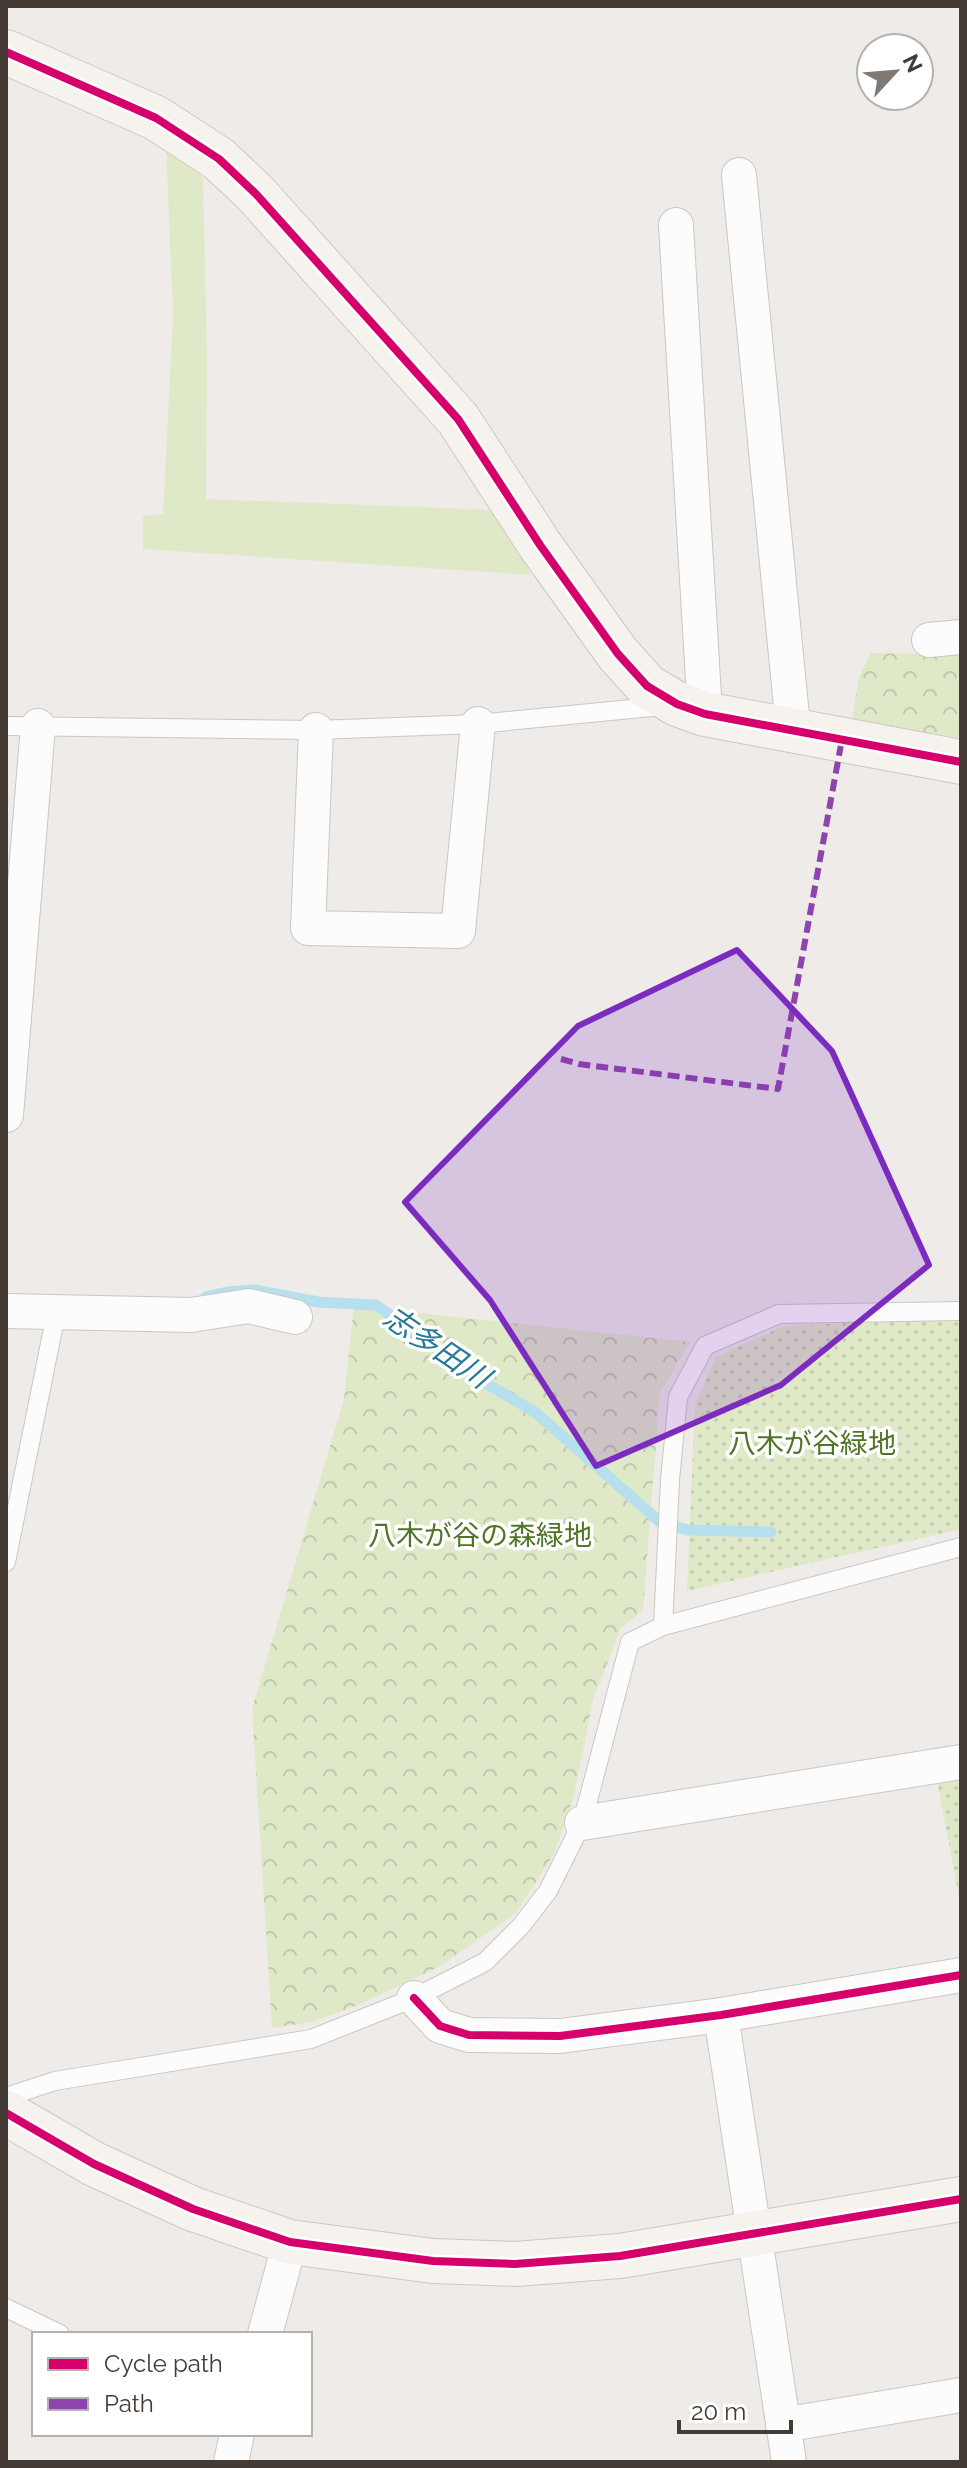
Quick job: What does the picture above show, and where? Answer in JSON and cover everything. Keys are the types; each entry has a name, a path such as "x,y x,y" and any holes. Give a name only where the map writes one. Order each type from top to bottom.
{"street":[{"path":"6,52 156,118 219,159 255,193 458,419 540,545 618,654 647,686 691,709 961,762"},
{"path":"739,175 791,729"},
{"path":"676,225 691,709"},
{"path":"316,730 308,928 458,931 478,724"},
{"path":"6,1115 22,726"},
{"path":"6,1311 191,1315 249,1306 295,1317"},
{"path":"582,1823 961,1762"},
{"path":"414,1998 440,2026 469,2035 560,2036 721,2015 961,1975"},
{"path":"721,2015 789,2462"},
{"path":"6,2113 94,2164 179,2203 290,2242 433,2261 515,2264 620,2256 961,2199"},
{"path":"266,2332 290,2242"},
{"path":"783,2425 961,2395"},
{"path":"231,2462 237,2436"}],"lane":[{"path":"22,726 316,730 478,724 691,709"},
{"path":"663,1626 670,1480 678,1397 705,1346 779,1314 961,1311"},
{"path":"6,1562 56,1314"},
{"path":"6,2097 55,2081 311,2039 414,1998 485,1962 521,1926 548,1891 582,1823 630,1642 663,1626 961,1547"},
{"path":"6,2308 56,2332"}],"highlighted area":[{"path":"737,950 832,1051 929,1265 781,1385 596,1466 490,1300 405,1202 578,1026"}],"green space":[{"path":"166,148 203,177 206,499 496,510 531,575 143,549 143,516 163,514 173,315"},
{"path":"961,651 961,738 852,720 859,677 871,653"},
{"name":"八木が谷の森緑地","path":"354,1306 690,1342 660,1393 643,1610 621,1628 593,1700 574,1796 554,1854 516,1913 439,1967 356,2006 312,2022 272,2028 252,1709 344,1399"},
{"name":"八木が谷緑地","path":"961,1318 961,1529 687,1591 695,1405 716,1357 784,1326"},
{"path":"961,1775 961,1909 937,1780"}],"waterway":[{"name":"志多田川","path":"206,1297 254,1290 318,1302 376,1305 480,1380 535,1412 660,1522 688,1530 771,1532"}],"marked path":[{"path":"561,1059 579,1064 778,1089 842,739"}],"cycle path":[{"path":"6,52 156,118 219,159 255,193 458,419 540,545 618,654 647,686 677,704 705,714 961,762"},
{"path":"414,1998 440,2026 469,2035 560,2036 721,2015 961,1975"},
{"path":"6,2113 94,2164 193,2209 290,2242 433,2261 515,2264 620,2256 961,2199"}]}
